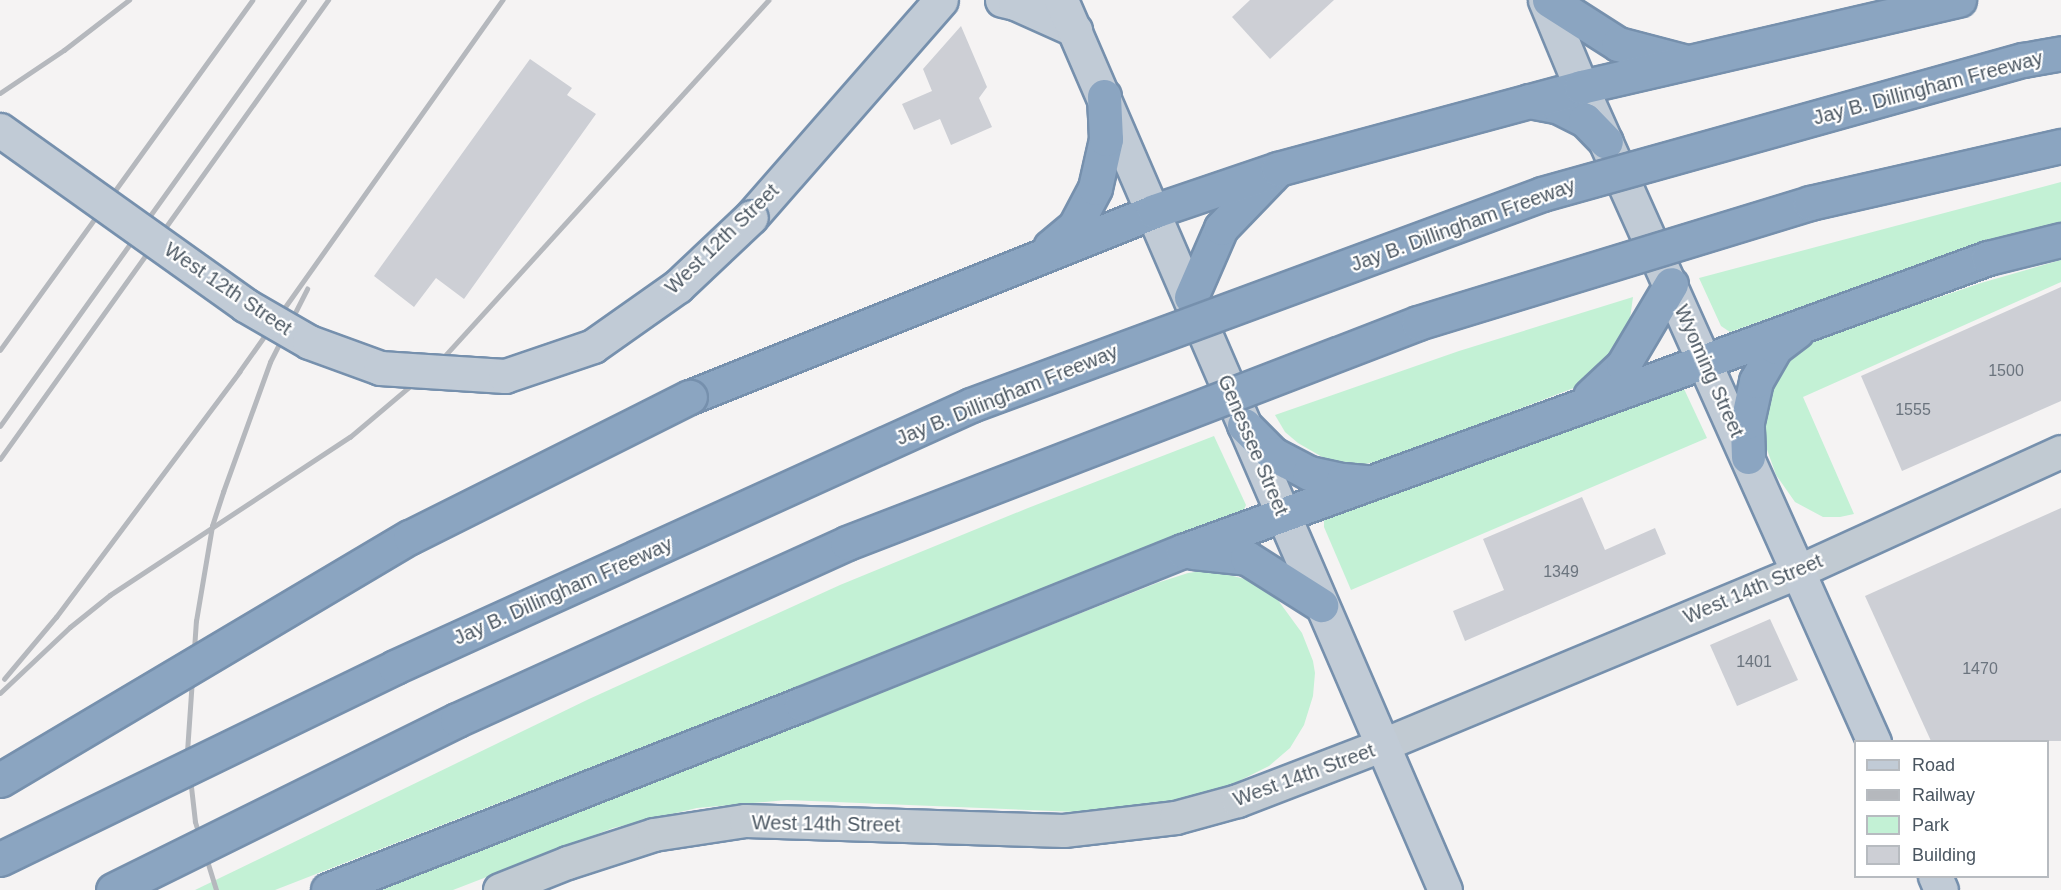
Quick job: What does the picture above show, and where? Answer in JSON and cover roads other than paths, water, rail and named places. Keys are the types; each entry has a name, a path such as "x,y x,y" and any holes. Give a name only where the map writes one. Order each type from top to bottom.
{"highway":[{"path":"1547,0 1618,44 1688,62"},
{"path":"0,780 410,537 690,397 1154,211 1278,169 1581,87 1959,0"},
{"name":"Jay B. Dillingham Freeway","path":"0,859 395,668 971,405 1542,194 2023,60 2061,52"},
{"path":"1038,258 1075,226 1095,188 1106,139 1104,96"},
{"path":"1528,101 1559,107 1585,120 1606,142"},
{"path":"113,890 457,720 847,543 1418,323 1810,202 2061,146"},
{"path":"1191,297 1221,228 1278,169"},
{"path":"328,890 802,704 1183,551 1283,517 1580,405 1705,362 1988,258 2061,240"},
{"path":"1580,405 1623,365 1671,284"},
{"path":"1748,457 1747,422 1756,381 1776,347 1805,325"},
{"path":"1244,425 1273,454 1309,473 1343,480 1375,482"},
{"path":"1183,551 1247,558 1321,605"}],"main road":[{"name":"West 12th Street","path":"0,130 245,305 309,342 381,369 505,376 593,346 678,286 751,217 942,0"},
{"path":"1002,0 1015,3 1075,30"},
{"name":"Genessee Street","path":"1061,0 1154,211 1381,746 1445,890"},
{"name":"Wyoming Street","path":"1547,0 1581,87 1874,740"}],"street":[{"name":"West 14th Street","path":"500,890 568,863 654,835 746,821 1065,831 1176,818 1238,801 1381,746 1798,572 2061,452"}],"railway":[{"path":"0,93 64,50 129,0"},
{"path":"0,350 252,0"},
{"path":"0,426 304,0"},
{"path":"0,459 328,0"},
{"path":"4,679 56,617 239,372 502,0"},
{"path":"0,693 70,627 110,595 350,437 440,361 769,0"},
{"path":"216,890 195,822 187,752 196,621 212,526 223,492 270,362 307,289"}]}
